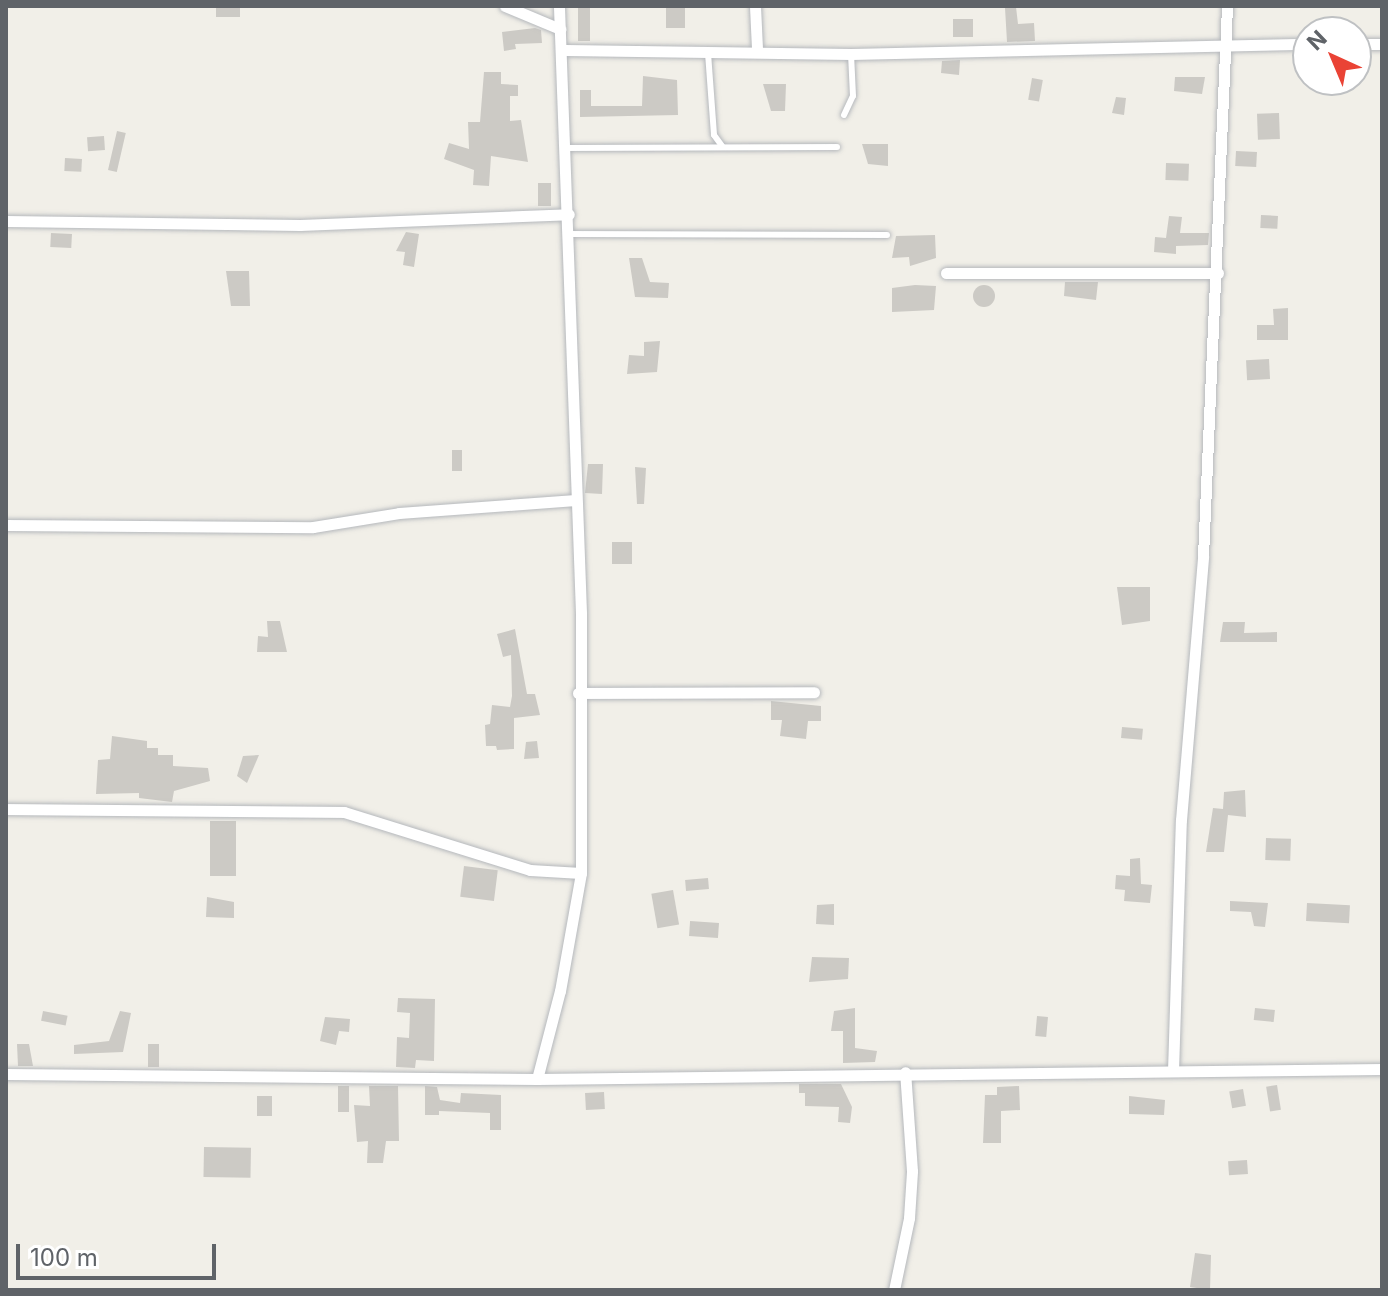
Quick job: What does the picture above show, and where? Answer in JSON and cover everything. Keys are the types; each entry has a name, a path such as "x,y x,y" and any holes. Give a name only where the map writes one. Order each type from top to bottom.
{"street":[{"path":"505,6 560,29"},
{"path":"537,1079 560,991 581,873 578,693 581,613 565,50 559,6"},
{"path":"755,6 757,49"},
{"path":"1173,1071 1181,820 1218,273 1227,6"},
{"path":"565,50 757,49 851,54 1292,44"},
{"path":"6,221 300,225 569,214"},
{"path":"946,273 1218,273"},
{"path":"6,525 313,527 399,513 576,500"},
{"path":"578,693 814,692"},
{"path":"6,809 344,812 530,870 581,873"},
{"path":"6,1074 537,1079 905,1072 1382,1069"},
{"path":"894,1290 912,1171 905,1072"}],"lane":[{"path":"707,49 714,135 722,147"},
{"path":"844,115 853,96 851,54"},
{"path":"566,148 837,147"},
{"path":"569,234 887,235"}],"building":[{"path":"216,6 240,6 240,17 216,17"},
{"path":"578,6 590,6 590,41 578,41"},
{"path":"666,6 685,6 685,28 666,28"},
{"path":"1016,7 1018,24 1034,23 1035,41 1007,42 1005,8"},
{"path":"953,19 973,19 973,37 953,37"},
{"path":"541,30 542,43 515,44 516,49 504,51 502,32"},
{"path":"960,60 959,75 941,73 942,61"},
{"path":"484,72 501,72 501,84 518,85 518,96 510,96 510,121 521,120 528,162 491,156 489,186 473,185 474,170 444,159 449,143 469,149 468,122 480,122"},
{"path":"643,76 677,80 678,115 580,117 580,90 591,90 591,106 642,106"},
{"path":"1175,77 1205,77 1202,94 1174,91"},
{"path":"1032,78 1043,80 1039,102 1028,100"},
{"path":"763,84 786,84 785,111 771,111"},
{"path":"1116,97 1126,98 1124,115 1112,113"},
{"path":"1279,113 1280,139 1258,140 1257,114"},
{"path":"117,131 126,133 117,172 108,170"},
{"path":"104,136 105,150 88,151 87,137"},
{"path":"862,144 888,144 888,166 868,164"},
{"path":"1236,151 1257,152 1256,167 1235,166"},
{"path":"65,158 82,159 81,172 64,171"},
{"path":"1166,163 1189,164 1188,181 1165,180"},
{"path":"538,183 551,183 551,206 538,206"},
{"path":"1261,215 1278,216 1277,229 1260,228"},
{"path":"1169,216 1182,217 1180,233 1209,233 1208,245 1176,246 1176,254 1154,252 1155,237 1166,238"},
{"path":"406,232 419,234 414,267 403,265 405,252 396,251"},
{"path":"51,233 72,234 71,248 50,247"},
{"path":"935,235 936,258 910,266 909,257 892,258 896,236"},
{"path":"629,258 642,258 650,282 669,283 668,298 635,297"},
{"path":"226,271 249,271 250,306 231,306"},
{"path":"1065,282 1098,282 1096,300 1064,296"},
{"path":"984,285 992,288 995,296 992,304 984,307 976,304 973,296 976,288"},
{"path":"936,286 934,310 892,312 892,288"},
{"path":"1288,308 1288,340 1257,340 1257,325 1274,325 1273,309"},
{"path":"660,341 657,372 627,374 629,355 644,356 644,342"},
{"path":"1269,359 1270,379 1247,380 1246,360"},
{"path":"452,450 462,450 462,471 452,471"},
{"path":"588,464 603,464 602,494 585,493"},
{"path":"635,467 646,468 644,504 637,504"},
{"path":"612,542 632,542 632,564 612,564"},
{"path":"1117,587 1150,587 1150,621 1122,625"},
{"path":"267,621 280,621 287,652 257,652 258,636 268,637"},
{"path":"1223,622 1245,622 1244,633 1277,632 1277,642 1220,642"},
{"path":"515,629 527,694 535,694 540,715 514,718 514,749 497,750 496,746 486,746 485,725 490,724 492,705 510,707 512,696 511,655 503,657 497,634"},
{"path":"771,701 821,706 821,721 808,721 806,739 780,736 782,720 771,720"},
{"path":"1122,727 1143,729 1142,740 1121,738"},
{"path":"112,736 147,741 147,748 158,748 158,755 173,755 173,766 208,768 210,781 174,791 172,802 139,798 139,793 96,794 98,760 110,759"},
{"path":"537,741 539,758 524,759 526,742"},
{"path":"259,755 247,783 237,776 243,756"},
{"path":"1245,790 1246,817 1228,815 1224,852 1206,852 1213,808 1223,809 1224,792"},
{"path":"210,821 236,821 236,876 210,876"},
{"path":"1266,838 1291,839 1290,861 1265,860"},
{"path":"1140,858 1141,884 1152,885 1150,903 1124,901 1125,890 1115,889 1116,875 1130,876 1130,859"},
{"path":"464,866 498,870 494,901 460,897"},
{"path":"708,878 709,889 686,891 685,880"},
{"path":"673,890 679,924 657,928 651,894"},
{"path":"207,897 234,902 234,918 206,917"},
{"path":"1230,901 1268,903 1265,927 1254,926 1251,912 1230,911"},
{"path":"1307,903 1350,905 1349,923 1306,921"},
{"path":"834,904 834,925 816,924 817,905"},
{"path":"690,921 719,923 718,938 689,936"},
{"path":"812,957 849,958 848,979 809,982"},
{"path":"398,998 435,999 434,1061 416,1060 415,1068 396,1067 397,1037 409,1038 410,1013 397,1012"},
{"path":"855,1008 855,1048 877,1051 875,1062 843,1063 843,1031 831,1031 834,1011"},
{"path":"1255,1008 1275,1010 1274,1022 1254,1020"},
{"path":"43,1011 68,1016 66,1026 41,1021"},
{"path":"120,1011 131,1013 123,1052 74,1054 74,1045 109,1041"},
{"path":"1037,1016 1048,1017 1046,1037 1035,1036"},
{"path":"325,1017 350,1019 349,1032 339,1031 336,1045 320,1041"},
{"path":"17,1044 29,1044 33,1066 18,1066"},
{"path":"148,1044 159,1044 159,1067 148,1067"},
{"path":"799,1084 841,1084 852,1107 850,1123 838,1122 839,1107 805,1106 805,1093 799,1093"},
{"path":"1277,1085 1281,1110 1270,1111 1266,1087"},
{"path":"338,1086 349,1086 349,1112 338,1112"},
{"path":"369,1086 398,1086 399,1141 386,1141 383,1163 367,1163 368,1141 357,1142 354,1105 370,1106"},
{"path":"425,1086 437,1087 440,1100 460,1103 461,1093 501,1095 501,1130 490,1130 490,1113 439,1111 439,1115 425,1115"},
{"path":"1019,1086 1020,1110 1001,1111 1001,1143 983,1143 985,1095 997,1095 997,1087"},
{"path":"1243,1089 1246,1106 1232,1108 1229,1091"},
{"path":"604,1092 605,1109 586,1110 585,1093"},
{"path":"257,1096 272,1096 272,1116 257,1116"},
{"path":"1129,1096 1165,1100 1164,1115 1129,1114"},
{"path":"204,1147 251,1148 250,1178 203,1177"},
{"path":"1247,1160 1248,1174 1229,1175 1228,1161"},
{"path":"1195,1253 1211,1255 1210,1290 1190,1287"}]}
